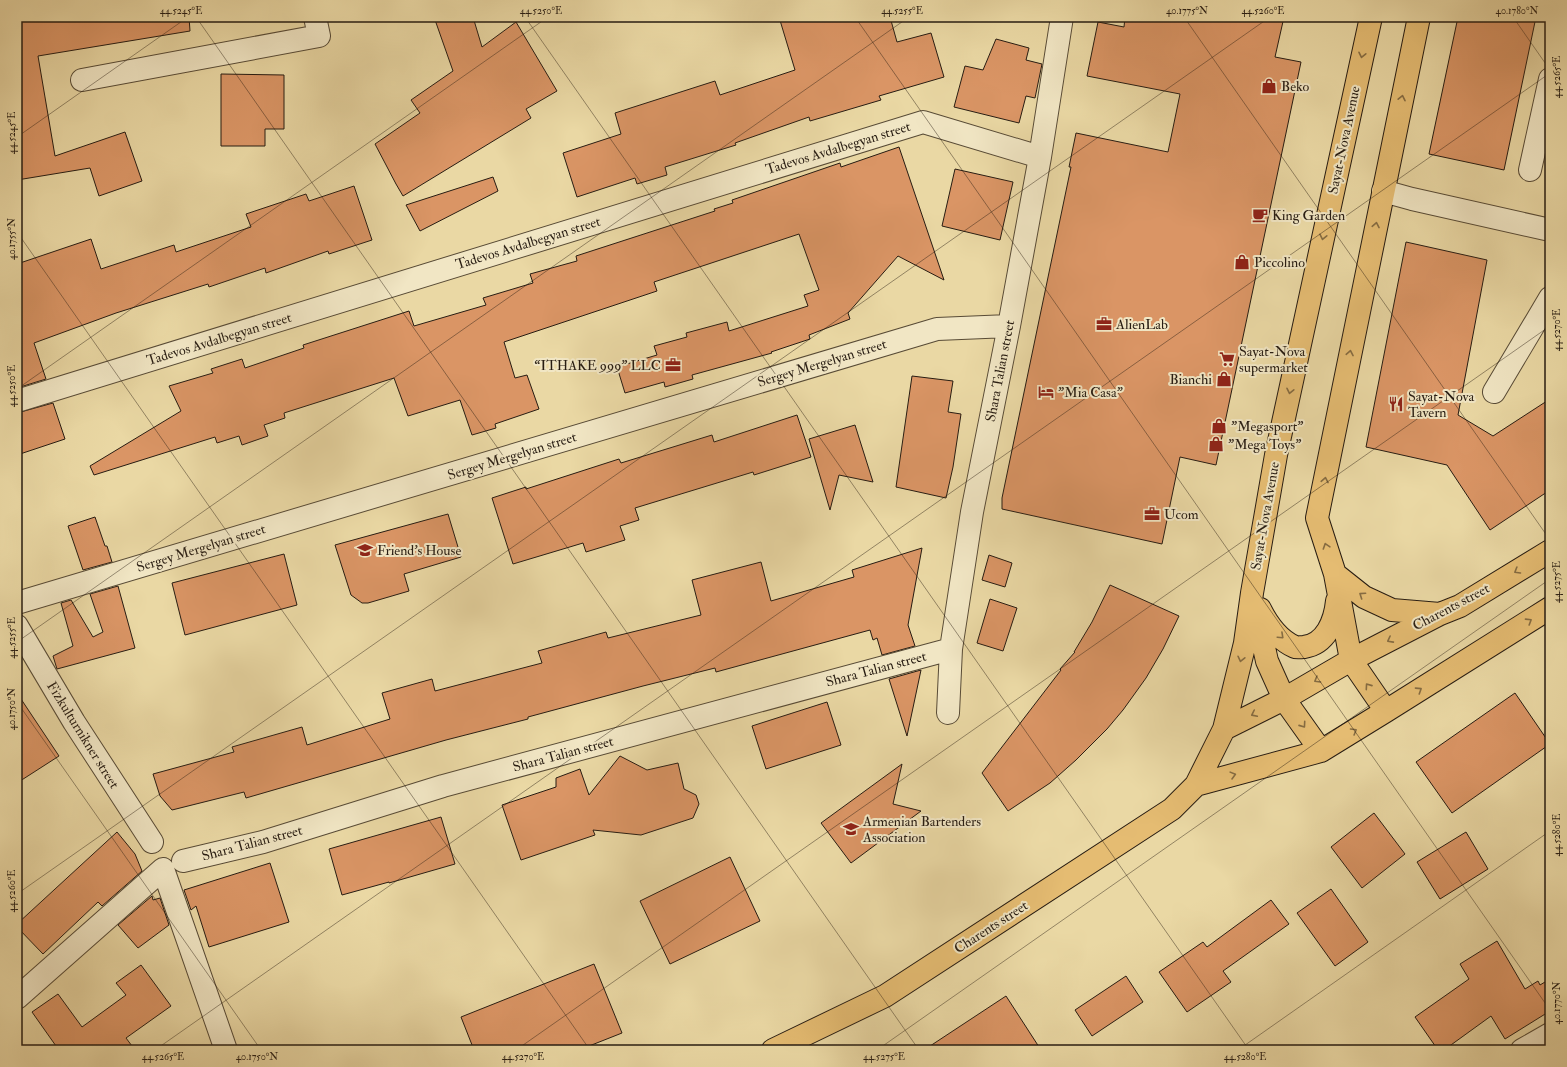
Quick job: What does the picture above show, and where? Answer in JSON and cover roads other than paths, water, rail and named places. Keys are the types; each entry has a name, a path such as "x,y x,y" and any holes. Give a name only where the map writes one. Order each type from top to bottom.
{"main road":[{"name":"Sayat-Nova Avenue","path":"1224,729 1245,643 1252,592 1276,455 1371,17"},
{"path":"1386,712 1350,660 1337,582 1317,518 1419,17"},
{"name":"Charents street","path":"774,1050 886,996 1172,809 1196,785 1224,729 1284,699 1350,660 1440,614 1460,606 1550,551"},
{"path":"1252,592 1263,615 1271,627 1283,640 1296,647 1310,646 1321,639 1331,628 1336,610 1337,582"},
{"path":"1337,582 1392,610 1440,614"},
{"name":"Sayat-Nova Avenue","path":"1252,592 1267,661 1284,699 1321,751"},
{"name":"Charents street","path":"1196,785 1321,751 1386,712 1550,608"}],"street":[{"name":"Shara Talian street","path":"183,861 263,842 444,786 951,649 972,512 1009,326 1040,157 1062,17"},
{"path":"82,80 317,26"},
{"path":"1530,170 1550,79"},
{"name":"Tadevos Avdalbegyan street","path":"17,401 923,122 1040,157"},
{"path":"1383,191 1550,230"},
{"path":"1494,392 1550,298"},
{"name":"Sergey Mergelyan street","path":"17,603 938,329 1009,326"},
{"name":"Fizkulturnikner street","path":"17,626 74,722 152,842"},
{"path":"948,713 951,649"},
{"path":"17,998 163,869 226,1050"},
{"path":"1522,1050 1550,1034"}],"place":[{"name":"Beko","path":"1269,86"},
{"name":"King Garden","path":"1260,215"},
{"name":"Piccolino","path":"1242,262"},
{"name":"AlienLab","path":"1104,324"},
{"name":"Sayat-Nova supermarket","path":"1227,359"},
{"name":"“ITHAKE 999” LLC","path":"673,365"},
{"name":"Bianchi","path":"1224,379"},
{"name":"\"Mia Casa\"","path":"1046,392"},
{"name":"Sayat-Nova Tavern","path":"1396,404"},
{"name":"\"Megasport\"","path":"1219,426"},
{"name":"\"Mega Toys\"","path":"1216,444"},
{"name":"Ucom","path":"1152,514"},
{"name":"Friend's House","path":"365,550"},
{"name":"Armenian Bartenders Association","path":"851,829"}]}
